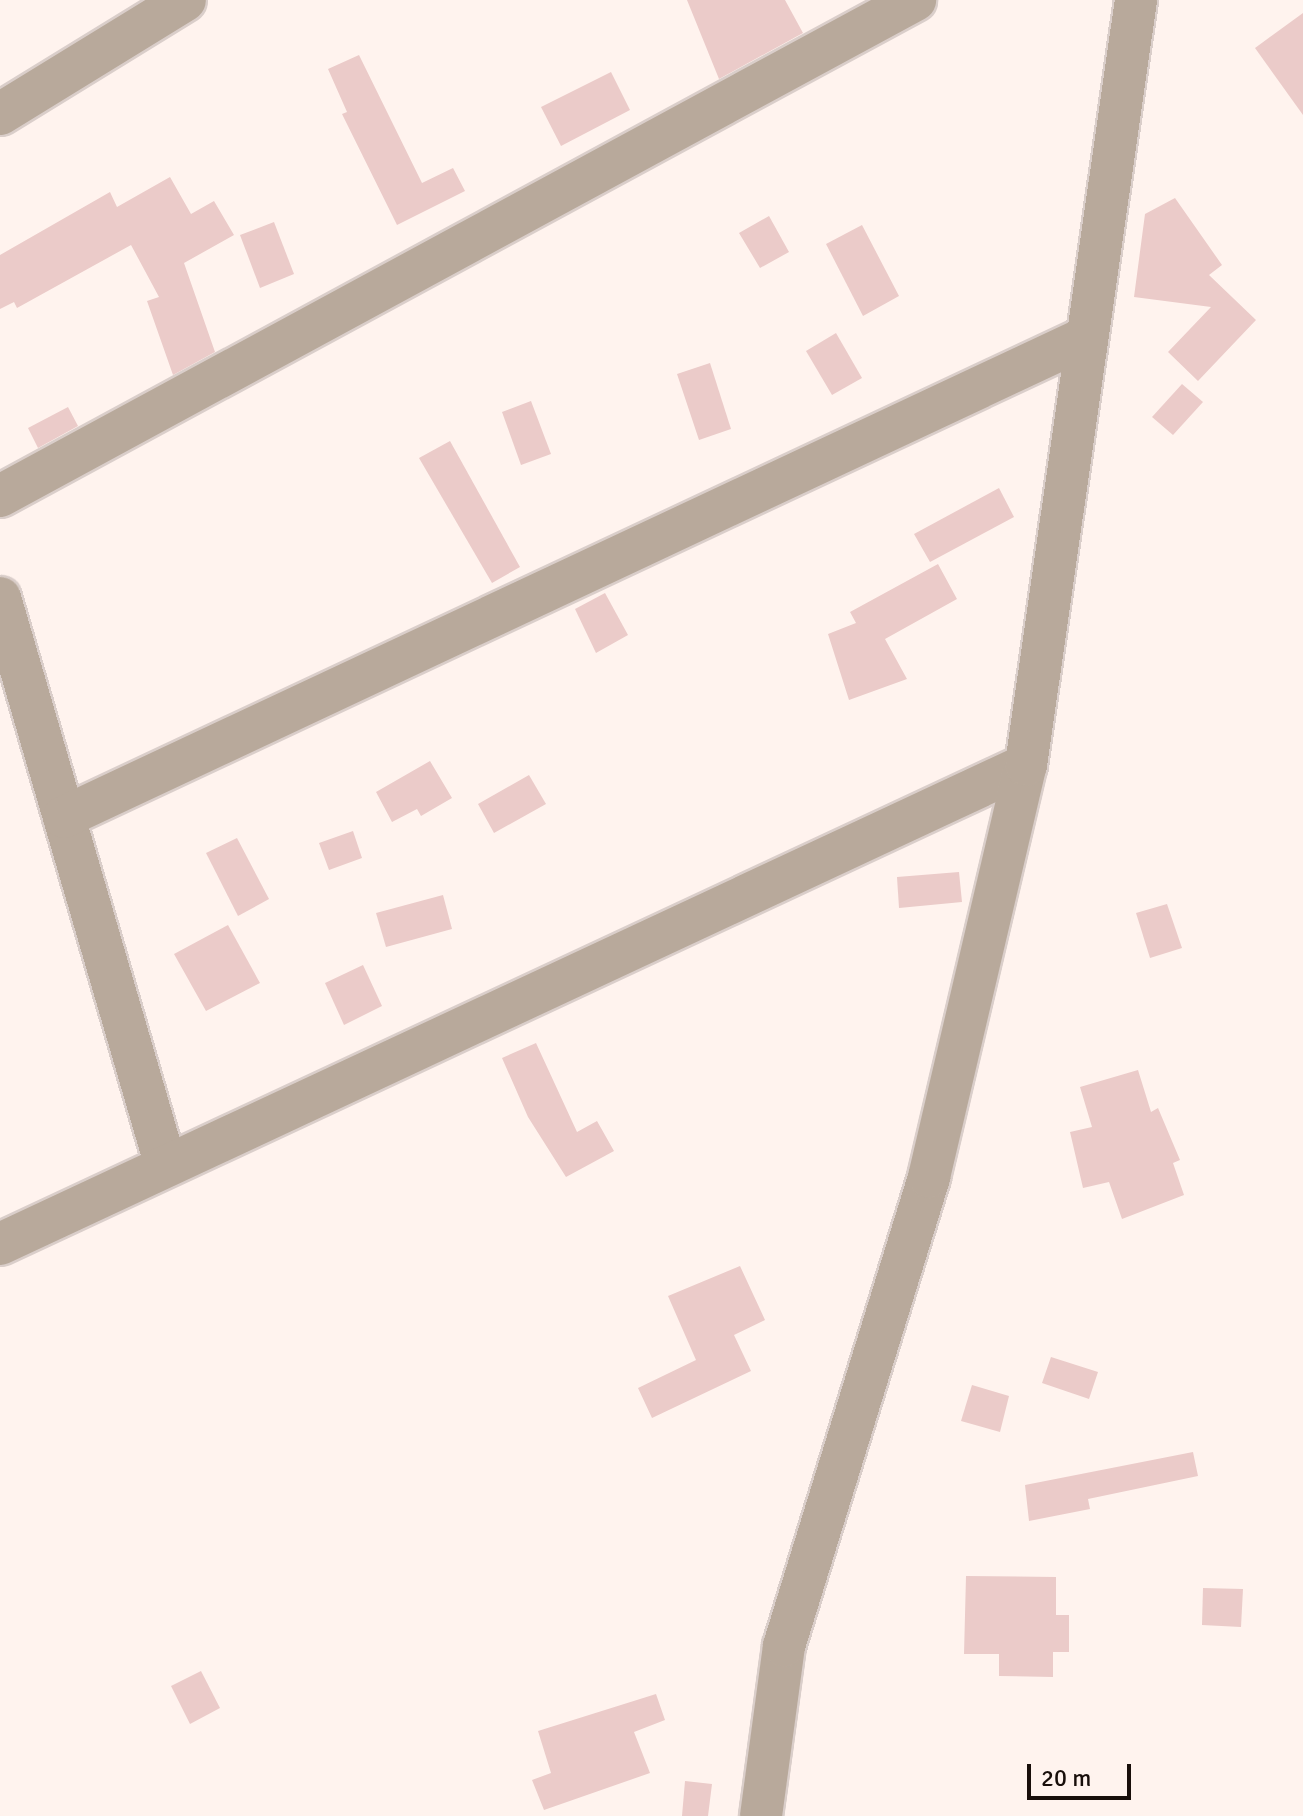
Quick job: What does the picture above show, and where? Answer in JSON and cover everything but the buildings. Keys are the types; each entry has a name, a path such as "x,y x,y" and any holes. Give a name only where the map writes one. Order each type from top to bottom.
{"street":[{"path":"0,114 185,0"},
{"path":"0,496 915,0"},
{"path":"761,1816 784,1646 929,1177 1026,765 1136,0"},
{"path":"64,817 1087,337"},
{"path":"0,598 165,1163"},
{"path":"0,1244 165,1163 1026,765"}]}
